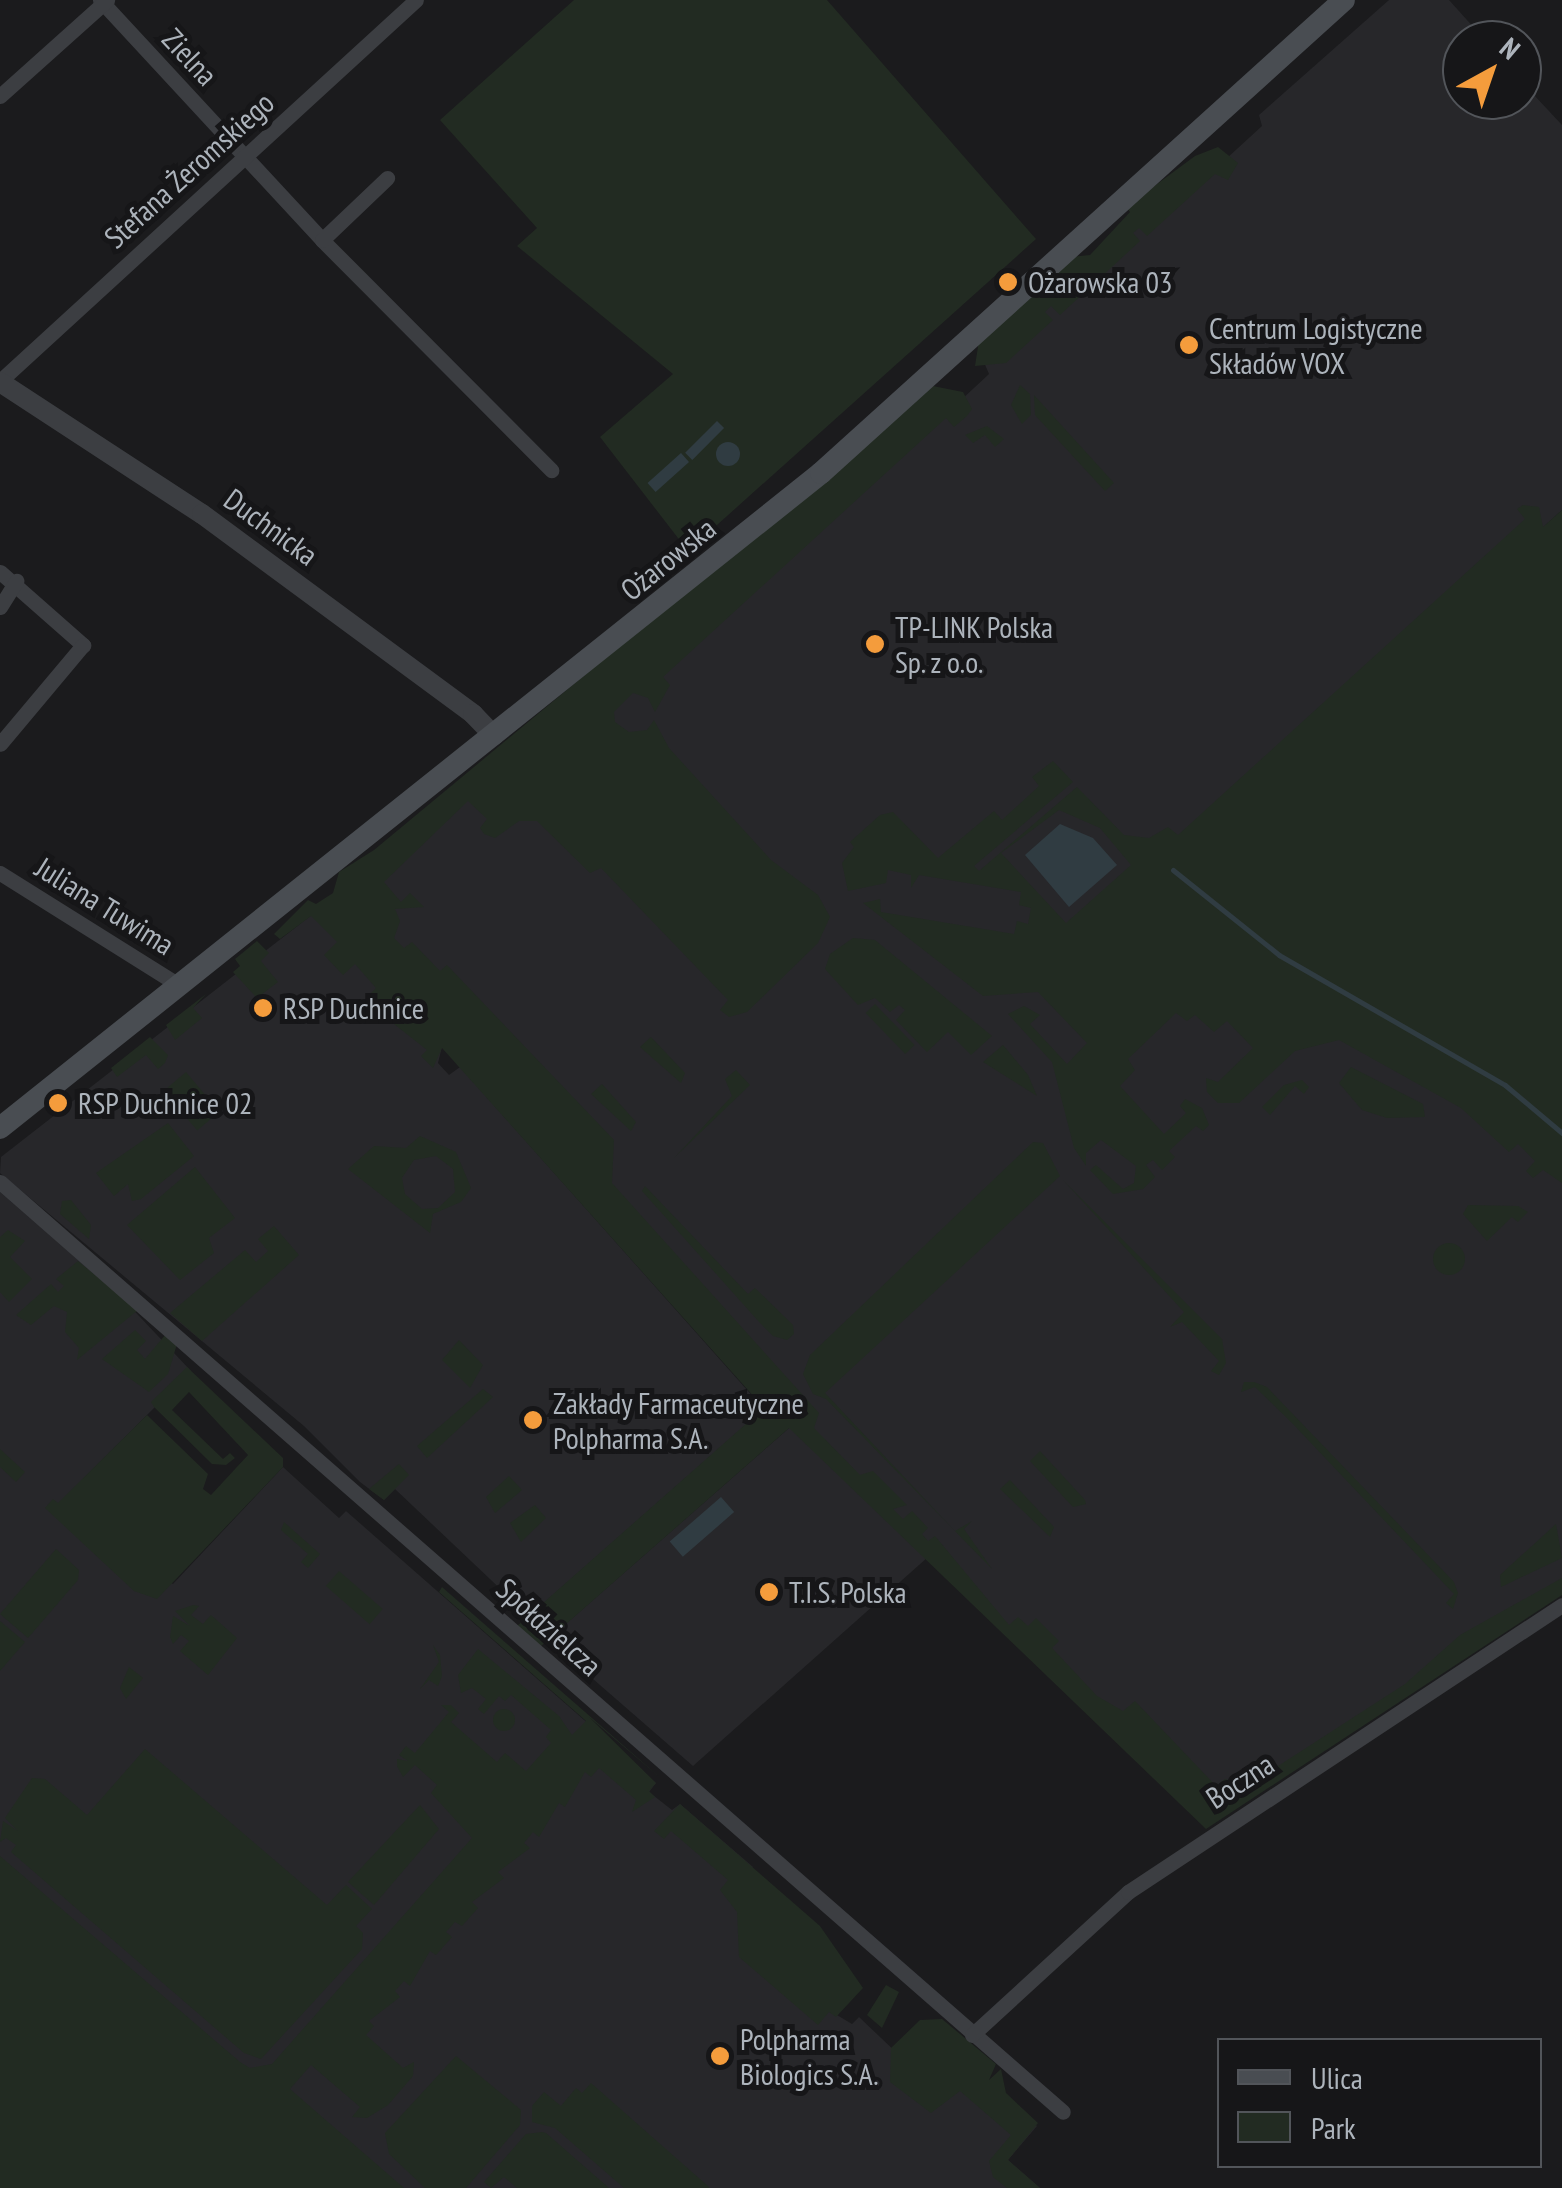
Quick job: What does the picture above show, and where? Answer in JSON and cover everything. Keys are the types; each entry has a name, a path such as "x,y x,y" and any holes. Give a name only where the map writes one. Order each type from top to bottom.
{"main road":[{"name":"Ożarowska","path":"0,1128 821,473 1344,0"}],"street":[{"name":"Stefana Żeromskiego","path":"0,382 416,0"},
{"name":"Zielna","path":"103,1 322,240 552,470"},
{"path":"0,96 103,1"},
{"path":"322,240 387,178"},
{"name":"Duchnicka","path":"0,382 202,514 474,714 494,736"},
{"path":"0,572 16,582 83,645 0,744"},
{"path":"0,608 16,582"},
{"name":"Juliana Tuwima","path":"0,873 180,986"},
{"name":"Spółdzielcza","path":"0,1182 1063,2112"},
{"name":"Boczna","path":"972,2036 1128,1892 1562,1605"}],"shaded area":[{"path":"1389,0 1449,0 1467,20 1442,20 1442,120 1542,120 1542,104 1562,125 1562,510 1164,872 1562,1149 1562,1586 1199,1821 928,1557 693,1766 593,1679 600,1669 585,1657 577,1666 552,1636 789,1428 337,898 960,401 989,374 983,360 1212,154 1226,159 1262,126 1259,115"},
{"path":"717,421 724,428 692,460 685,453"},
{"path":"728,442 740,454 728,466 716,454"},
{"path":"681,453 689,462 656,492 648,483"},
{"path":"1060,824 1093,838 1117,865 1069,907 1025,855"},
{"path":"318,910 442,1047 438,1063 449,1075 460,1067 764,1409 529,1616 395,1489 384,1500 360,1482 304,1426 0,1173 1,1157"},
{"path":"0,1192 124,1300 191,1371 58,1504 173,1584 283,1467 339,1518 346,1511 656,1783 649,1792 672,1810 680,1804 753,1867 749,1872 837,2015 852,2024 859,2017 900,2056 984,2075 1037,2126 1008,2160 1040,2188 385,2188 0,1870"},
{"path":"721,1497 734,1512 683,1557 670,1542"}],"green space":[{"path":"574,0 827,0 1036,239 688,551 600,437 673,374 517,246 537,228 440,120"},
{"path":"1218,147 1238,163 1228,180 1215,174 1147,236 1139,228 1133,233 1140,241 1060,315 1051,306 1045,312 1053,320 1006,363 975,366 979,340 1070,257 1090,255 1130,212 1126,207 1195,156"},
{"path":"1020,385 1030,394 1031,415 1022,424 1011,405"},
{"path":"933,386 963,392 972,409 967,416 954,427 946,418 663,677 670,685 655,712 648,698 633,693 614,712 615,722 629,732 647,730 654,720 669,748 771,860 818,895 830,917 818,943 747,1012 729,1017 720,1010 728,1000 601,868 590,873 537,821 519,821 495,838 484,834 480,828 487,819 468,801 384,882 401,902 410,893 424,907 395,909 400,921 394,938 404,948 412,942 440,971 447,965 614,1140 612,1183 819,1413 814,1428 860,1475 873,1471 907,1505 893,1509 903,1519 912,1511 928,1528 922,1534 928,1541 935,1536 1009,1625 1018,1617 1028,1626 1036,1618 1059,1641 1052,1648 1097,1696 1123,1711 1135,1701 1216,1786 1225,1779 1247,1786 1405,1684 1460,1635 1562,1578 1562,1595 1206,1829 789,1428 540,1647 517,1626 764,1408 442,1048 433,1068 421,1056 427,1050 380,1013 383,1008 369,995 376,988 355,964 343,975 324,955 337,942 311,916 280,939 274,934 308,900 316,904 333,893 339,872 374,850"},
{"path":"1034,395 1114,483 1105,491 1035,415"},
{"path":"987,426 1004,439 995,447 985,435 973,443 965,435"},
{"path":"1523,505 1539,507 1543,527 1562,510 1562,1183 1543,1170 1533,1178 1526,1171 1535,1161 1518,1144 1509,1152 1461,1108 1339,1040 1295,1051 1239,1103 1218,1103 1207,1092 1206,1078 1218,1082 1253,1048 1227,1021 1214,1032 1195,1015 1187,1021 1176,1013 1128,1059 1135,1070 1120,1086 1164,1134 1186,1113 1180,1106 1185,1099 1202,1108 1209,1125 1203,1131 1196,1126 1169,1151 1175,1157 1162,1170 1153,1160 1146,1165 1155,1177 1143,1189 1113,1194 1090,1170 1096,1165 1123,1189 1134,1183 1136,1166 1101,1140 1086,1153 1086,1166 1074,1148 1052,1062 1008,1014 1024,1006 1040,1015 1030,1024 1067,1064 1087,1043 1038,992 983,996 863,903 880,899 881,912 1014,934 1017,921 1028,924 1031,908 1019,905 1021,892 919,875 911,888 911,875 888,870 886,883 848,891 842,863 854,847 850,842 880,815 893,812 938,858 994,811 1002,820 1039,786 1032,777 1053,761 1073,782 974,866 979,871 1077,787 1124,835 1149,838 1168,827 1178,835 1525,519 1517,509","holes":["1059,810 1100,828 1131,865 1066,923 1001,853"]},
{"path":"853,938 875,940 992,1036 971,1055 948,1032 927,1052 896,1020 905,1010 899,1005 890,1012 875,998 858,1005 825,969 830,954"},
{"path":"257,941 269,953 261,961 278,982 257,998 233,972 240,966 235,959"},
{"path":"206,994 193,1008 202,1018 175,1040 166,1025"},
{"path":"875,1004 915,1045 905,1054 866,1013"},
{"path":"150,1037 168,1055 165,1063 158,1069 146,1055 117,1077 111,1068"},
{"path":"651,1037 685,1073 681,1083 640,1047"},
{"path":"1003,1045 1028,1075 1037,1096 983,1062"},
{"path":"1351,1067 1423,1104 1425,1117 1387,1118 1362,1110 1339,1083"},
{"path":"736,1070 750,1085 674,1158 732,1096 725,1079"},
{"path":"186,1072 219,1112 197,1130 164,1091"},
{"path":"1302,1080 1309,1087 1304,1094 1295,1086 1270,1115 1262,1107 1284,1085"},
{"path":"602,1084 636,1122 631,1131 591,1094"},
{"path":"168,1123 194,1156 141,1199 132,1201 128,1184 114,1196 96,1173"},
{"path":"420,1136 456,1152 471,1188 461,1202 433,1214 430,1233 348,1169 374,1146 406,1148","holes":["436,1156 453,1169 455,1192 438,1208 422,1209 405,1194 402,1178 414,1160"]},
{"path":"1033,1142 1043,1143 1060,1176 825,1393 955,1531 972,1521 964,1529 992,1569 826,1399 813,1394 803,1374 810,1355"},
{"path":"195,1167 235,1218 209,1238 214,1253 180,1280 127,1225"},
{"path":"1063,1180 1222,1339 1226,1363 1219,1375 1211,1371 1219,1361 1182,1322 1170,1327 1184,1312"},
{"path":"645,1186 748,1294 755,1288 793,1325 794,1334 787,1340 773,1336 642,1191"},
{"path":"71,1200 91,1225 89,1239 60,1214 62,1201"},
{"path":"1468,1205 1518,1206 1528,1212 1518,1222 1512,1217 1487,1241 1463,1214"},
{"path":"274,1226 299,1255 202,1341 170,1313 245,1250 256,1262 268,1251 258,1239"},
{"path":"8,1230 25,1241 10,1257 32,1279 9,1302 0,1292 0,1237"},
{"path":"1449,1243 1460,1248 1465,1259 1460,1270 1449,1275 1438,1270 1433,1259 1438,1248"},
{"path":"78,1261 138,1310 77,1360 79,1348 65,1332 67,1312 54,1306 31,1325 16,1315 51,1284 58,1292 64,1286 56,1279"},
{"path":"135,1330 146,1341 137,1350 145,1359 166,1334 177,1344 168,1374 149,1392 102,1359"},
{"path":"459,1340 483,1365 470,1388 442,1360"},
{"path":"187,1367 283,1458 283,1467 157,1599 134,1591 45,1508 53,1499 58,1503 147,1415 208,1474 203,1489 211,1495 248,1455 189,1392 172,1410 223,1459 230,1453 235,1458 226,1465 212,1464 154,1407 151,1402"},
{"path":"1244,1382 1267,1387 1454,1582 1458,1593 1453,1609 1446,1603 1454,1594 1293,1424 1255,1387 1241,1392"},
{"path":"483,1389 493,1397 427,1458 417,1446"},
{"path":"0,1449 25,1472 16,1482 0,1467"},
{"path":"1040,1451 1086,1504 1073,1507 1030,1461"},
{"path":"399,1464 409,1475 384,1500 369,1489"},
{"path":"509,1476 522,1490 495,1513 486,1497"},
{"path":"1010,1480 1054,1527 1050,1537 1000,1489"},
{"path":"535,1505 546,1518 521,1542 510,1523"},
{"path":"284,1522 320,1554 308,1568 301,1562 308,1554 281,1530"},
{"path":"1556,1524 1562,1558 1501,1587 1500,1575"},
{"path":"56,1549 79,1570 78,1580 28,1638 0,1614"},
{"path":"339,1571 383,1609 370,1624 326,1586"},
{"path":"442,1587 663,1780 589,1717 656,1783 649,1791 655,1797 632,1812 636,1800 599,1768 591,1777 585,1772 565,1807 559,1803 539,1837 533,1832 524,1843 530,1848 498,1872 504,1878 472,1902 478,1908 462,1926 455,1922 446,1932 452,1937 436,1955 430,1951 410,1986 404,1981 395,1991 400,1997 369,2021 374,2026 366,2035 403,2068 414,2062 413,2076 388,2105 367,2118 352,2117 360,2107 311,2065 290,2089 404,2188 0,2188 0,1856 240,2062 250,2068 272,2064 472,1838 431,1793 437,1785 415,1765 403,1777 397,1766 397,1759 408,1761 399,1755 406,1746 415,1753 449,1712 441,1705 451,1705 459,1713 451,1722 497,1762 505,1753 526,1771 551,1743 546,1737 551,1730 511,1695 505,1701 499,1696 484,1714 478,1709 486,1699 472,1688 461,1693 458,1675 478,1649 559,1716 572,1735 586,1721 439,1592"},
{"path":"199,1606 191,1615 203,1624 211,1615 237,1638 208,1675 180,1651 189,1641 181,1635 173,1644 170,1637 173,1616 190,1626 175,1611"},
{"path":"0,1621 25,1642 0,1671"},
{"path":"433,1645 440,1655 442,1676 438,1686 429,1680 420,1689 439,1662"},
{"path":"129,1667 143,1678 126,1699 120,1688"},
{"path":"504,1709 512,1712 512,1728 504,1731 496,1728 493,1720 496,1712"},
{"path":"145,1749 327,1905 346,1885 372,1909 356,1926 363,1933 362,1949 261,2059 244,2053 11,1852 16,1845 6,1838 0,1842 3,1821 18,1831 5,1818 32,1778 45,1779 87,1815"},
{"path":"680,1804 820,1926 863,1988 836,2017 829,2012 818,2025 739,1957 737,1912 720,1890 728,1880 671,1831 664,1839 654,1831"},
{"path":"420,1805 439,1829 374,1905 348,1882"},
{"path":"886,1985 899,1992 882,2028 867,2015"},
{"path":"942,2019 996,2064 989,2080 1001,2069 1006,2093 1038,2123 1008,2160 1040,2188 1007,2188 993,2177 989,2161 1011,2135 960,2091 931,2113 890,2082 891,2048 920,2020"},
{"path":"456,2056 521,2110 520,2125 466,2188 425,2188 389,2154 385,2133"},
{"path":"591,2083 709,2188 624,2188 555,2128 532,2122 532,2106 544,2092 561,2106 576,2088 582,2093"},
{"path":"542,2132 609,2188 517,2188 504,2177 491,2188 484,2182 526,2134"}],"waterway":[{"path":"1173,870 1279,955 1505,1085 1562,1133"}],"place":[{"name":"Ożarowska 03","path":"1008,282"},
{"name":"Centrum Logistyczne Składów VOX","path":"1189,345"},
{"name":"TP-LINK Polska Sp. z o.o.","path":"875,644"},
{"name":"RSP Duchnice","path":"263,1008"},
{"name":"RSP Duchnice 02","path":"58,1103"},
{"name":"Zakłady Farmaceutyczne Polpharma S.A.","path":"533,1420"},
{"name":"T.I.S. Polska","path":"769,1592"},
{"name":"Polpharma Biologics S.A.","path":"720,2056"}]}
